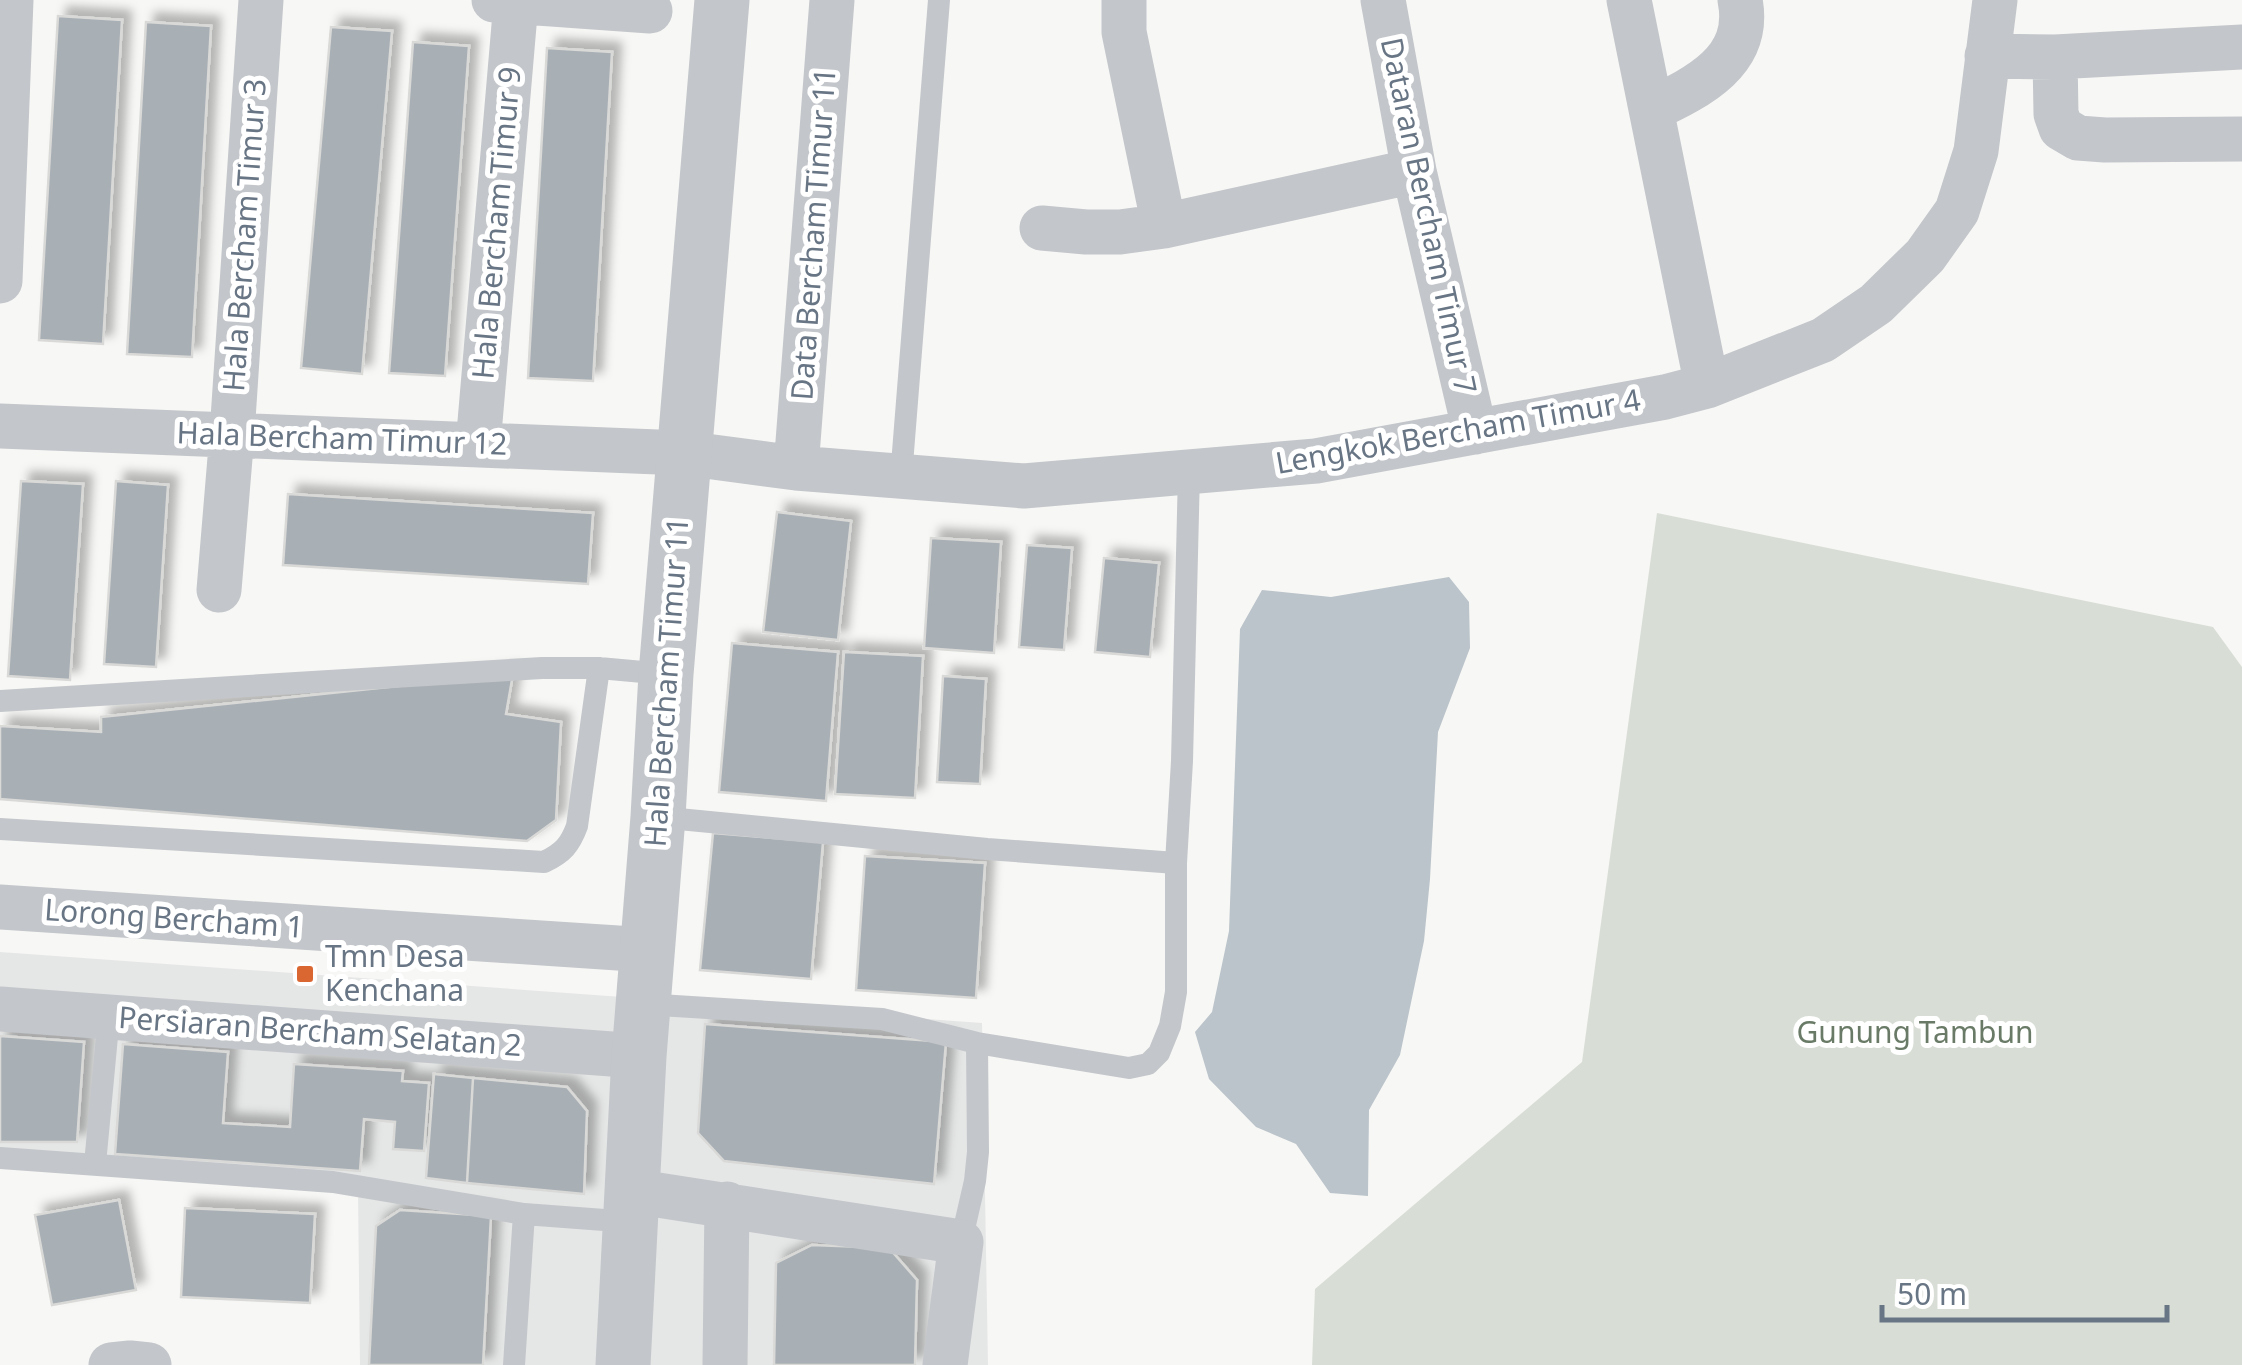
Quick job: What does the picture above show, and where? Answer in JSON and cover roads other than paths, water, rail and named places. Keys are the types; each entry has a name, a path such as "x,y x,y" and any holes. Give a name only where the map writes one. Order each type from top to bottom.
{"street":[{"path":"0,281 11,0"},
{"name":"Hala Bercham Timur 3","path":"219,590 261,0"},
{"name":"Hala Bercham Timur 11","path":"622,1365 666,674 722,0"},
{"name":"Data Bercham Timur 11","path":"796,468 832,0"},
{"path":"1124,0 1124,32 1164,226"},
{"path":"1629,0 1707,386"},
{"path":"1652,109 1692,90 1728,59 1738,36 1740,0"},
{"name":"Lengkok Bercham Timur 4","path":"683,453 796,468 1024,486 1316,461 1707,386 1823,340 1876,304 1925,256 1957,210 1976,151 1995,0"},
{"path":"505,1 650,11"},
{"name":"Hala Bercham Timur 9","path":"478,445 505,1"},
{"name":"Dataran Bercham Timur 7","path":"1391,2 1414,170 1475,432"},
{"path":"1987,56 2054,57 2242,47"},
{"path":"2054,57 2056,114 2061,128 2078,138 2242,139"},
{"path":"1042,228 1120,232 1164,226 1414,170"},
{"name":"Hala Bercham Timur 12","path":"0,426 683,453"},
{"name":"Lorong Bercham 1","path":"0,908 648,950"},
{"name":"Persiaran Bercham Selatan 2","path":"0,1009 641,1030"},
{"path":"632,1206 727,1204 961,1242 945,1365"},
{"path":"725,1365 727,1204"},
{"path":"111,1365 149,1365"}],"lane":[{"path":"901,477 939,0"},
{"path":"641,1030 882,1019 977,1043 1129,1068 1148,1064 1159,1054 1170,1026 1176,992 1188,472"},
{"path":"0,701 523,669 599,668 666,674"},
{"path":"0,829 544,862 560,854 571,842 577,826 599,668"},
{"path":"658,818 1176,864"},
{"path":"94,1164 109,1015"},
{"path":"961,1242 978,1152 977,1043"},
{"path":"0,1158 333,1182 524,1214 632,1206"},
{"path":"514,1365 524,1214"}],"place":[{"name":"Tmn Desa Kenchana","path":"305,974"}],"park label":[{"name":"Gunung Tambun","path":"1915,1033"}]}
